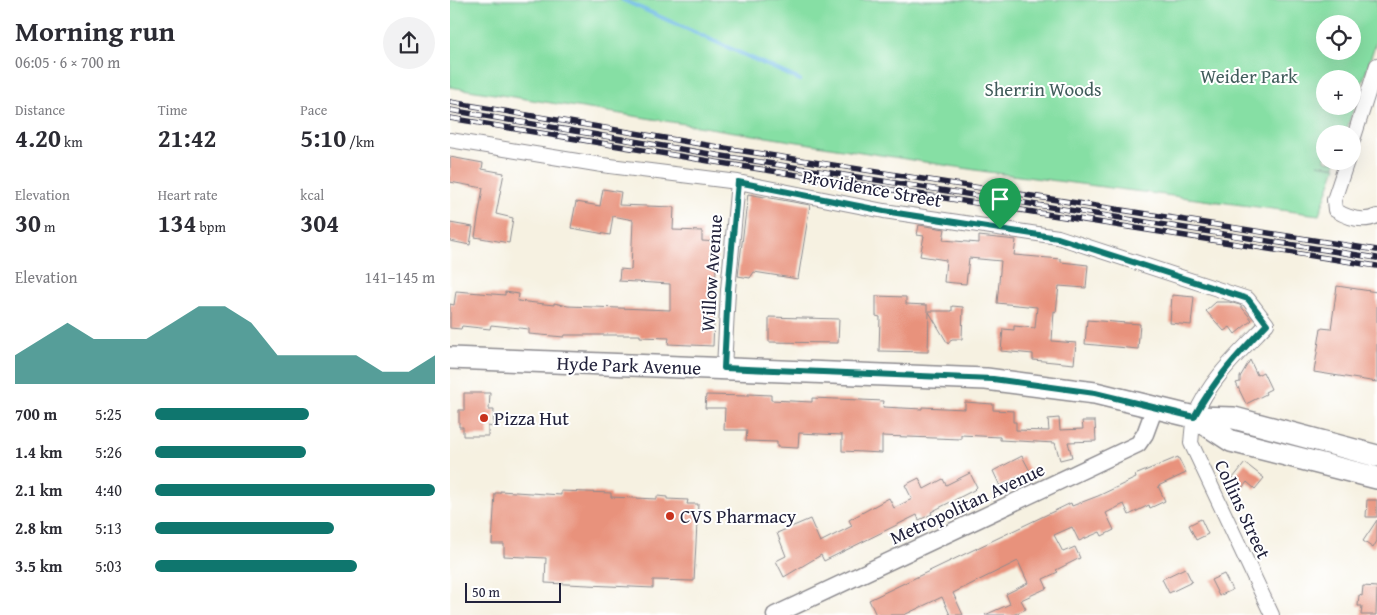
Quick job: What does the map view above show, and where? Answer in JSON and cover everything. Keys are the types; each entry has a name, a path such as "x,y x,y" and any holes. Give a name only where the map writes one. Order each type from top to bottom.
{"main road":[{"name":"Hyde Park Avenue","path":"450,358 986,378 1095,393 1194,417 1234,418 1377,456"},
{"name":"Hyde Park Avenue","path":"1194,417 1231,441 1377,478"}],"street":[{"path":"1358,125 1377,65"},
{"name":"Providence Street","path":"450,140 602,165 738,182 884,211 1058,238 1248,299 1267,324 1238,354 1210,388 1194,417"},
{"path":"1344,170 1334,200 1335,210 1345,216 1374,218"},
{"name":"Willow Avenue","path":"724,368 728,290 738,182"},
{"name":"Metropolitan Avenue","path":"775,615 1138,444 1145,434 1155,407"},
{"name":"Collins Street","path":"1194,417 1191,443 1272,615"}],"green space":[{"name":"Sherrin Woods","path":"450,0 1377,0 1377,39 1361,86 1361,70 1316,70 1316,115 1351,115 1348,125 1316,125 1316,170 1335,170 1319,215 988,172 450,87"}],"building":[{"path":"450,157 483,163 482,169 504,173 496,214 513,218 509,243 475,237 483,188 450,182"},
{"path":"603,189 621,192 619,205 674,207 673,230 702,231 702,241 717,242 713,346 668,344 669,338 640,337 640,335 565,335 564,337 529,334 529,329 491,325 490,329 462,326 461,329 450,328 450,304 454,305 456,291 505,295 505,292 519,294 518,301 554,305 554,303 568,306 670,310 670,284 619,281 620,269 631,270 633,220 613,216 610,235 571,228 576,202 600,206"},
{"path":"748,194 810,205 798,279 754,272 750,278 738,276"},
{"path":"450,223 473,227 470,245 450,241"},
{"path":"919,225 945,229 943,240 979,243 979,236 1016,240 1014,255 1061,259 1061,262 1088,265 1086,288 1059,286 1056,312 1054,311 1052,341 1076,343 1074,364 1033,360 1033,354 1001,351 1003,329 1014,330 1014,326 1035,328 1037,307 997,303 1001,261 969,258 966,284 944,282 946,260 920,256 924,236 917,235"},
{"path":"1337,286 1377,292 1377,382 1314,372 1321,328 1331,329"},
{"path":"1172,295 1194,297 1191,325 1170,323"},
{"path":"876,296 906,297 906,304 927,305 927,311 952,311 952,306 963,307 962,339 952,339 948,344 929,312 928,352 879,351 880,317 876,316"},
{"path":"1216,302 1229,302 1240,305 1252,320 1235,334 1230,327 1224,331 1206,311"},
{"path":"769,317 839,319 838,343 769,342"},
{"path":"1087,320 1140,324 1138,349 1085,344"},
{"path":"1250,360 1257,375 1263,372 1271,389 1265,392 1266,394 1246,404 1236,383 1240,382 1240,377"},
{"path":"464,393 490,393 489,410 494,410 493,427 488,426 488,436 463,436 463,427 459,427 459,410 464,410"},
{"path":"748,394 771,395 771,400 812,402 812,398 884,401 883,407 922,409 922,407 965,409 965,402 993,404 993,410 1013,411 1013,422 1016,422 1016,430 1049,431 1048,419 1059,418 1060,430 1083,429 1082,421 1095,421 1096,441 1068,442 1072,457 1060,460 1055,443 1000,440 1000,437 961,435 961,439 882,436 882,453 842,451 842,435 799,433 798,448 777,447 777,442 746,441 747,430 724,430 725,408 705,408 706,395 748,396"},
{"path":"1022,456 1030,471 1000,486 993,471"},
{"path":"1178,457 1186,473 1158,486 1165,501 1150,508 1149,505 1129,515 1124,504 1106,513 1114,530 1102,536 1100,532 1079,541 1072,527 1054,535 1063,552 1075,547 1080,558 1043,579 1047,588 1021,600 1026,609 1013,615 985,615 1010,604 1006,594 1028,583 1018,561 953,593 963,615 950,615 942,597 904,615 876,615 869,600 1071,503 1072,506 1098,496 1136,478 1135,475"},
{"path":"1245,463 1264,478 1255,489 1247,482 1243,487 1233,478"},
{"path":"970,473 977,487 931,512 932,514 919,520 917,515 824,561 821,555 784,577 776,561 786,556 777,533 810,519 820,542 852,526 849,520 889,498 894,508 912,499 905,485 919,478 924,489 943,479 946,485"},
{"path":"500,491 561,495 561,491 611,493 611,497 657,499 657,496 667,497 667,499 688,500 687,504 698,504 694,581 653,580 653,588 545,583 546,558 504,556 504,544 492,544 495,493 500,493"},
{"path":"1367,500 1377,500 1377,517 1366,517"},
{"path":"1201,519 1208,534 1196,540 1189,525"},
{"path":"1377,520 1377,541 1373,548 1363,541"},
{"path":"1185,568 1192,582 1169,593 1162,579"},
{"path":"1224,574 1232,590 1219,596 1211,580"},
{"path":"1363,586 1377,587 1376,615 1361,615 1362,606 1358,606 1359,595 1362,596"}],"waterway":[{"path":"623,0 800,80"}],"railway":[{"path":"450,102 718,147 1377,250"},
{"path":"450,110 716,155 1377,258"},
{"path":"450,118 715,162 1377,266"}],"place":[{"name":"Pizza Hut","path":"484,418"},
{"name":"CVS Pharmacy","path":"670,516"}],"route":[{"path":"738,182 884,211 1000,229 1058,238 1248,299 1267,324 1238,354 1210,388 1194,417 1095,393 986,378 724,368 728,290 738,182"}],"park label":[{"name":"Weider Park","path":"1249,76"}]}
